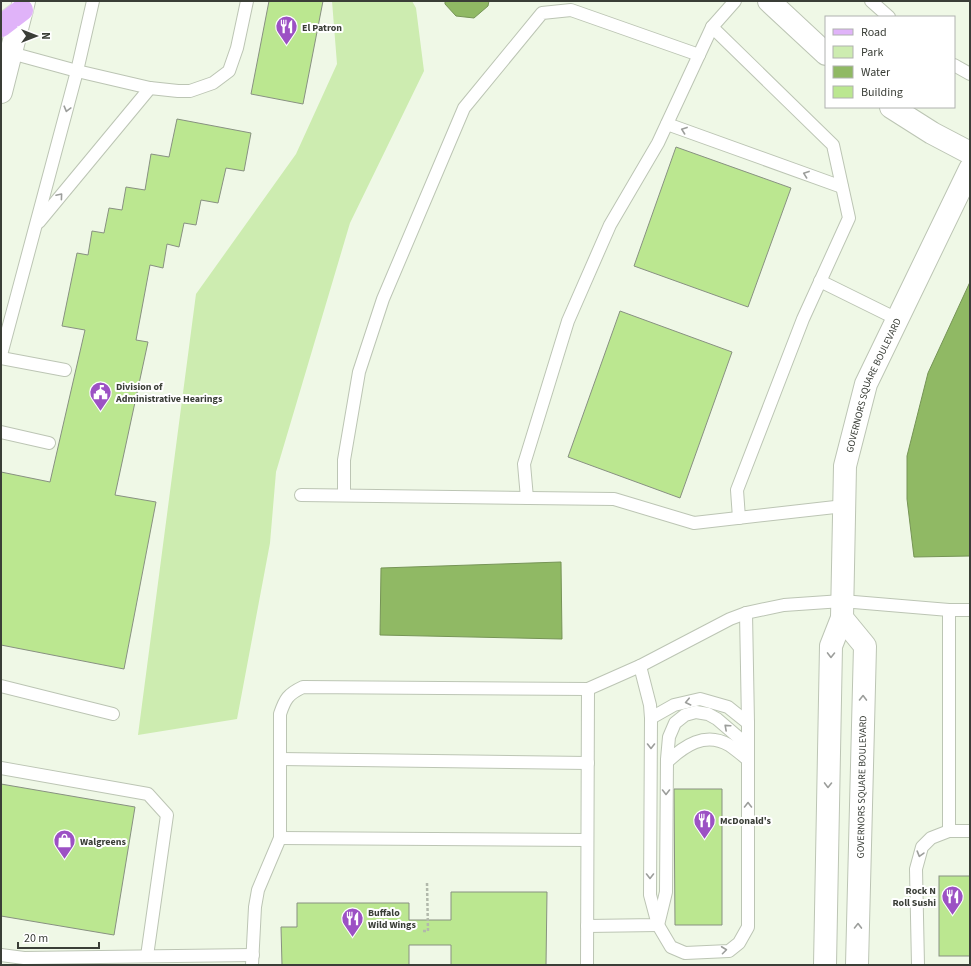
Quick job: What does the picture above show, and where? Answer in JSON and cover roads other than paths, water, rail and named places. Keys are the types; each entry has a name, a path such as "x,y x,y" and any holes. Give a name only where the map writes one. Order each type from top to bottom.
{"main road":[{"path":"1,26 23,5"}],"street":[{"path":"769,1 825,53"},
{"path":"1,92 23,5"},
{"path":"893,108 932,133 970,153"},
{"name":"GOVERNORS SQUARE BOULEVARD","path":"825,965 831,646 842,610 845,466 866,384 970,169"},
{"name":"GOVERNORS SQUARE BOULEVARD","path":"842,610 864,646 857,965"}],"lane":[{"path":"65,370 1,357 77,71 93,1"},
{"path":"11,53 77,71 150,88 190,91 213,83 229,71 237,48 247,1"},
{"path":"527,498 524,464 568,321 610,225 658,143 698,54 712,27 735,1"},
{"path":"871,1 888,16"},
{"path":"344,495 344,460 359,372 383,299 464,108 542,13 571,10 698,54"},
{"path":"712,27 833,145 849,218 803,319 737,490 740,518"},
{"path":"955,66 970,74"},
{"path":"35,226 150,88"},
{"path":"667,124 842,188"},
{"path":"820,281 897,319"},
{"path":"1,432 49,443"},
{"path":"301,495 614,499 694,523 844,506"},
{"path":"1,955 24,958 147,956 253,960 258,890 280,838 280,714 285,700 293,692 303,687 588,689 640,666 730,619 746,613 784,605 842,610 970,610"},
{"path":"949,610 949,831"},
{"path":"640,666 650,705 651,718 650,895 658,925 671,947 686,953 729,951 740,943 748,927 748,724 746,613"},
{"path":"1,686 113,714"},
{"path":"587,965 588,689"},
{"path":"651,718 674,705 700,699 728,707 748,724"},
{"path":"658,925 666,892 667,762 669,737 675,723 685,715 696,712 708,714 717,719 738,737 748,759"},
{"path":"667,762 681,749 695,742 708,740 719,741 729,745 748,759"},
{"path":"280,759 588,763"},
{"path":"1,768 148,794 167,815 147,956"},
{"path":"918,965 916,869 922,847 931,838 949,831 970,831"},
{"path":"280,838 587,840"},
{"path":"587,926 658,925"}],"water":[{"path":"445,1 489,1 488,6 474,18 456,16 445,4"},
{"path":"970,282 970,556 914,557 907,499 907,456 928,373"},
{"path":"561,562 562,639 380,635 381,568"}],"place":[{"name":"El Patron","path":"287,46"},
{"name":"Division of Administrative Hearings","path":"100,412"},
{"name":"McDonald's","path":"704,840"},
{"name":"Walgreens","path":"64,860"},
{"name":"Rock N Roll Sushi","path":"952,916"},
{"name":"Buffalo Wild Wings","path":"352,938"}]}
